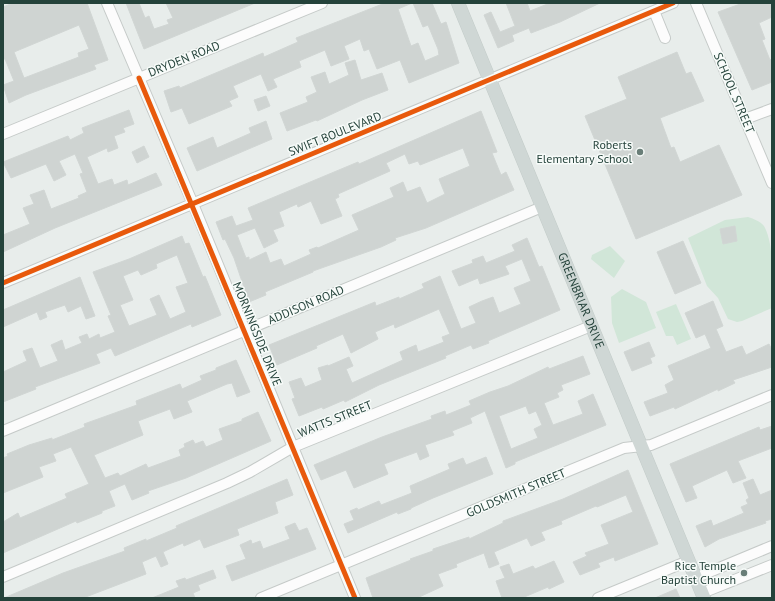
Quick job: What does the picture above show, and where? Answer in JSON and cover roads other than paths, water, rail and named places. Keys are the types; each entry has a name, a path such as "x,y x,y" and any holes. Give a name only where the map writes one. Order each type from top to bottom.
{"main road":[{"name":"GREENBRIAR DRIVE","path":"458,3 703,596"}],"street":[{"name":"MORNINGSIDE DRIVE","path":"108,3 193,204 355,598"},
{"name":"DRYDEN ROAD","path":"3,134 322,3"},
{"name":"SWIFT BOULEVARD","path":"3,282 478,86 489,79 674,3"},
{"name":"SCHOOL STREET","path":"696,3 772,183"},
{"path":"654,11 665,38"},
{"path":"745,119 772,109"},
{"name":"ADDISON ROAD","path":"3,431 542,207"},
{"name":"WATTS STREET","path":"3,577 228,482 250,472 293,447 591,326"},
{"name":"GOLDSMITH STREET","path":"261,598 624,448 651,445 772,395"},
{"path":"695,578 772,546"},
{"path":"598,598 688,561"},
{"path":"703,596 772,564"}],"place":[{"name":"Roberts Elementary School","path":"640,152"},
{"name":"Rice Temple Baptist Church","path":"744,573"}]}
